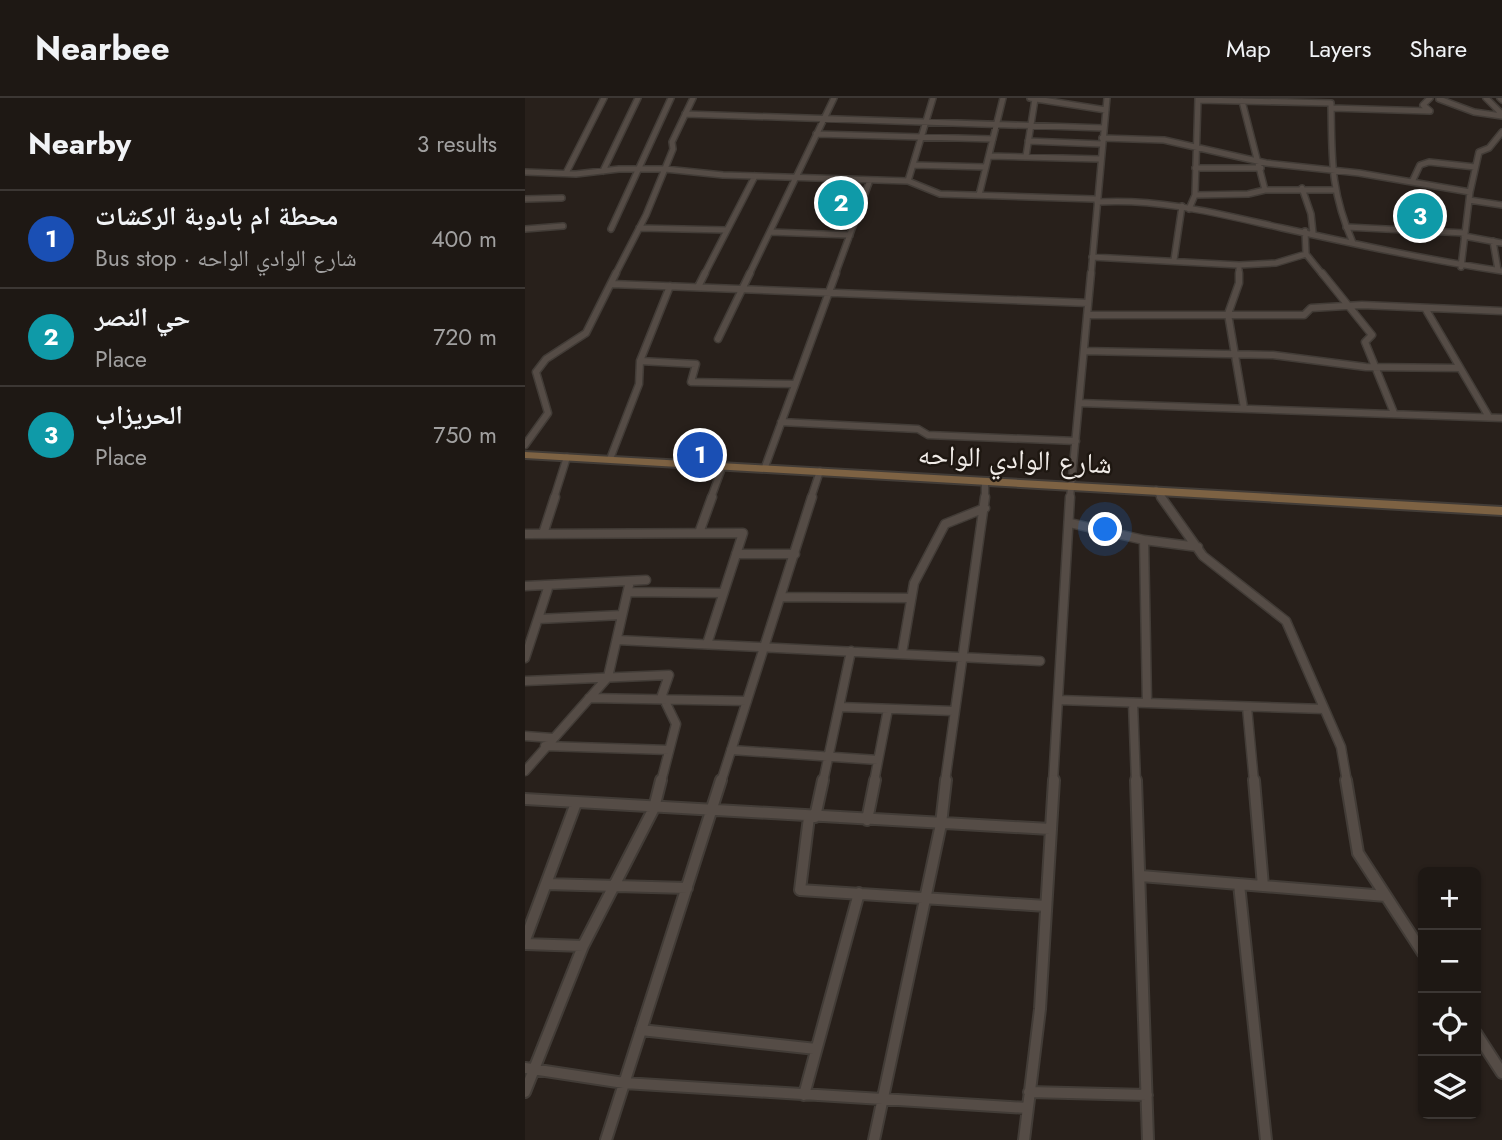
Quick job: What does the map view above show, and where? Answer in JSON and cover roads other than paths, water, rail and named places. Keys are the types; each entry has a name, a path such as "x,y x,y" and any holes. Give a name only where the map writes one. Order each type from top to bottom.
{"main road":[{"name":"شارع الوادي الواحه","path":"525,455 1502,511"}],"street":[{"path":"566,173 604,98"},
{"path":"603,171 638,98"},
{"path":"611,229 641,169 671,98"},
{"path":"525,445 548,412 536,372 546,359 586,333 639,229 673,149 672,142 693,98"},
{"path":"718,339 834,98"},
{"path":"908,181 933,98"},
{"path":"979,195 1003,98"},
{"path":"1026,156 1032,98 1059,100 1106,110"},
{"path":"1024,1140 1040,1009 1071,485 1107,98"},
{"path":"1331,108 1430,111 1423,105 1428,99 1449,98"},
{"path":"1486,98 1502,115"},
{"path":"1189,209 1195,195 1198,99 1331,103 1335,190 1338,208 1353,243"},
{"path":"1439,99 1474,112 1502,115"},
{"path":"1242,102 1261,164 1265,190"},
{"path":"685,114 1104,128"},
{"path":"1461,267 1470,192 1479,152 1489,148 1502,132"},
{"path":"816,134 993,139"},
{"path":"1028,141 1164,141 1195,146 1261,164"},
{"path":"989,156 1100,159"},
{"path":"1412,182 1420,165 1429,162 1475,167"},
{"path":"913,164 986,167"},
{"path":"1195,168 1261,164 1332,170 1470,192"},
{"path":"525,172 665,169 755,176 908,181 940,194 1131,200 1182,206 1461,267 1500,270 1493,241"},
{"path":"698,287 755,176"},
{"path":"765,467 870,180"},
{"path":"1195,195 1248,194 1302,188 1335,190"},
{"path":"1302,188 1311,214 1305,254 1372,335 1365,342 1394,413"},
{"path":"525,199 562,198"},
{"path":"1469,200 1502,205"},
{"path":"1174,260 1182,206"},
{"path":"525,229 563,226"},
{"path":"1346,227 1465,235 1502,243"},
{"path":"639,229 727,230"},
{"path":"770,232 850,235"},
{"path":"1093,257 1239,265 1276,264 1305,254"},
{"path":"1239,265 1239,283 1228,314 1244,408"},
{"path":"613,284 1088,303"},
{"path":"610,459 639,384 640,362 670,286"},
{"path":"1087,315 1304,315 1311,307 1348,306 1502,311"},
{"path":"1425,308 1489,417"},
{"path":"1084,351 1273,355 1376,367 1460,368"},
{"path":"640,362 696,364 691,382 795,384"},
{"path":"1079,403 1502,418"},
{"path":"781,422 918,429 927,435 1076,441"},
{"path":"543,534 567,457"},
{"path":"699,533 723,465"},
{"path":"606,1140 820,471"},
{"path":"874,1140 941,824 953,711 965,657 985,508 985,481"},
{"path":"1156,490 1203,556 1286,621 1341,747 1358,853 1418,945"},
{"path":"902,653 914,583 945,524 985,508"},
{"path":"1070,523 1144,540 1198,547"},
{"path":"525,534 743,533 707,644"},
{"path":"1144,540 1147,703"},
{"path":"736,554 795,554"},
{"path":"525,771 608,677 630,580"},
{"path":"525,586 646,580"},
{"path":"525,659 549,585"},
{"path":"628,592 723,593"},
{"path":"781,597 911,598"},
{"path":"538,619 622,615"},
{"path":"617,640 1040,661"},
{"path":"851,650 812,817 800,890 1046,906"},
{"path":"525,681 669,675 661,695 676,724 654,808 583,946 530,1069 525,1093"},
{"path":"589,698 747,701"},
{"path":"1059,700 1324,709"},
{"path":"1133,703 1148,1140"},
{"path":"1247,707 1263,886"},
{"path":"839,708 953,711"},
{"path":"867,820 888,709"},
{"path":"525,736 552,738"},
{"path":"545,746 669,750"},
{"path":"731,750 879,760"},
{"path":"525,800 1050,829"},
{"path":"576,803 525,942 583,946"},
{"path":"1141,876 1386,896"},
{"path":"546,884 687,888"},
{"path":"1239,884 1266,1140"},
{"path":"804,1095 859,893"},
{"path":"641,1030 816,1049"},
{"path":"1481,1041 1502,1073"},
{"path":"530,1069 624,1083 1027,1108"},
{"path":"1029,1092 1147,1095"}],"place":[{"name":"حي النصر","path":"841,203"},
{"name":"الحريزاب","path":"1420,216"},
{"name":"محطة ام بادوبة الركشات","path":"700,455"}]}
